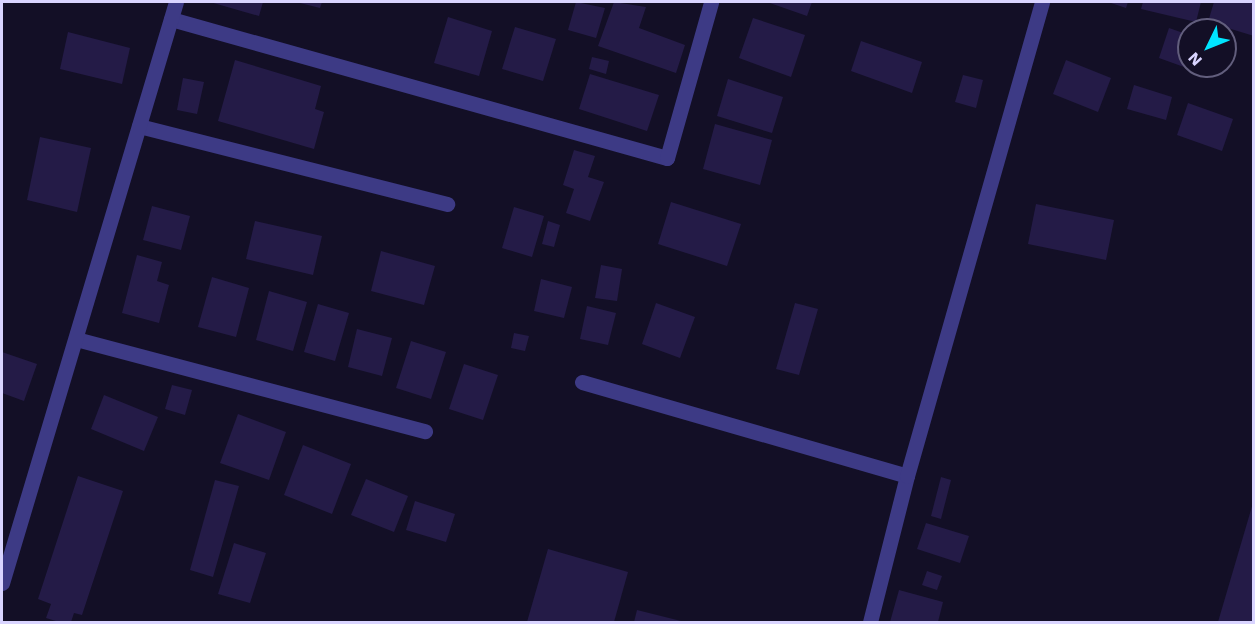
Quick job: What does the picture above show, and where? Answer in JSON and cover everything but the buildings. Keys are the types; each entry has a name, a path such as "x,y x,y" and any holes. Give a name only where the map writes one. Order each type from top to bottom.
{"street":[{"path":"2,583 176,2"},
{"path":"171,19 667,158 711,2"},
{"path":"870,622 907,476 1042,2"},
{"path":"139,126 447,204"},
{"path":"76,339 425,431"},
{"path":"582,382 907,476"}]}
